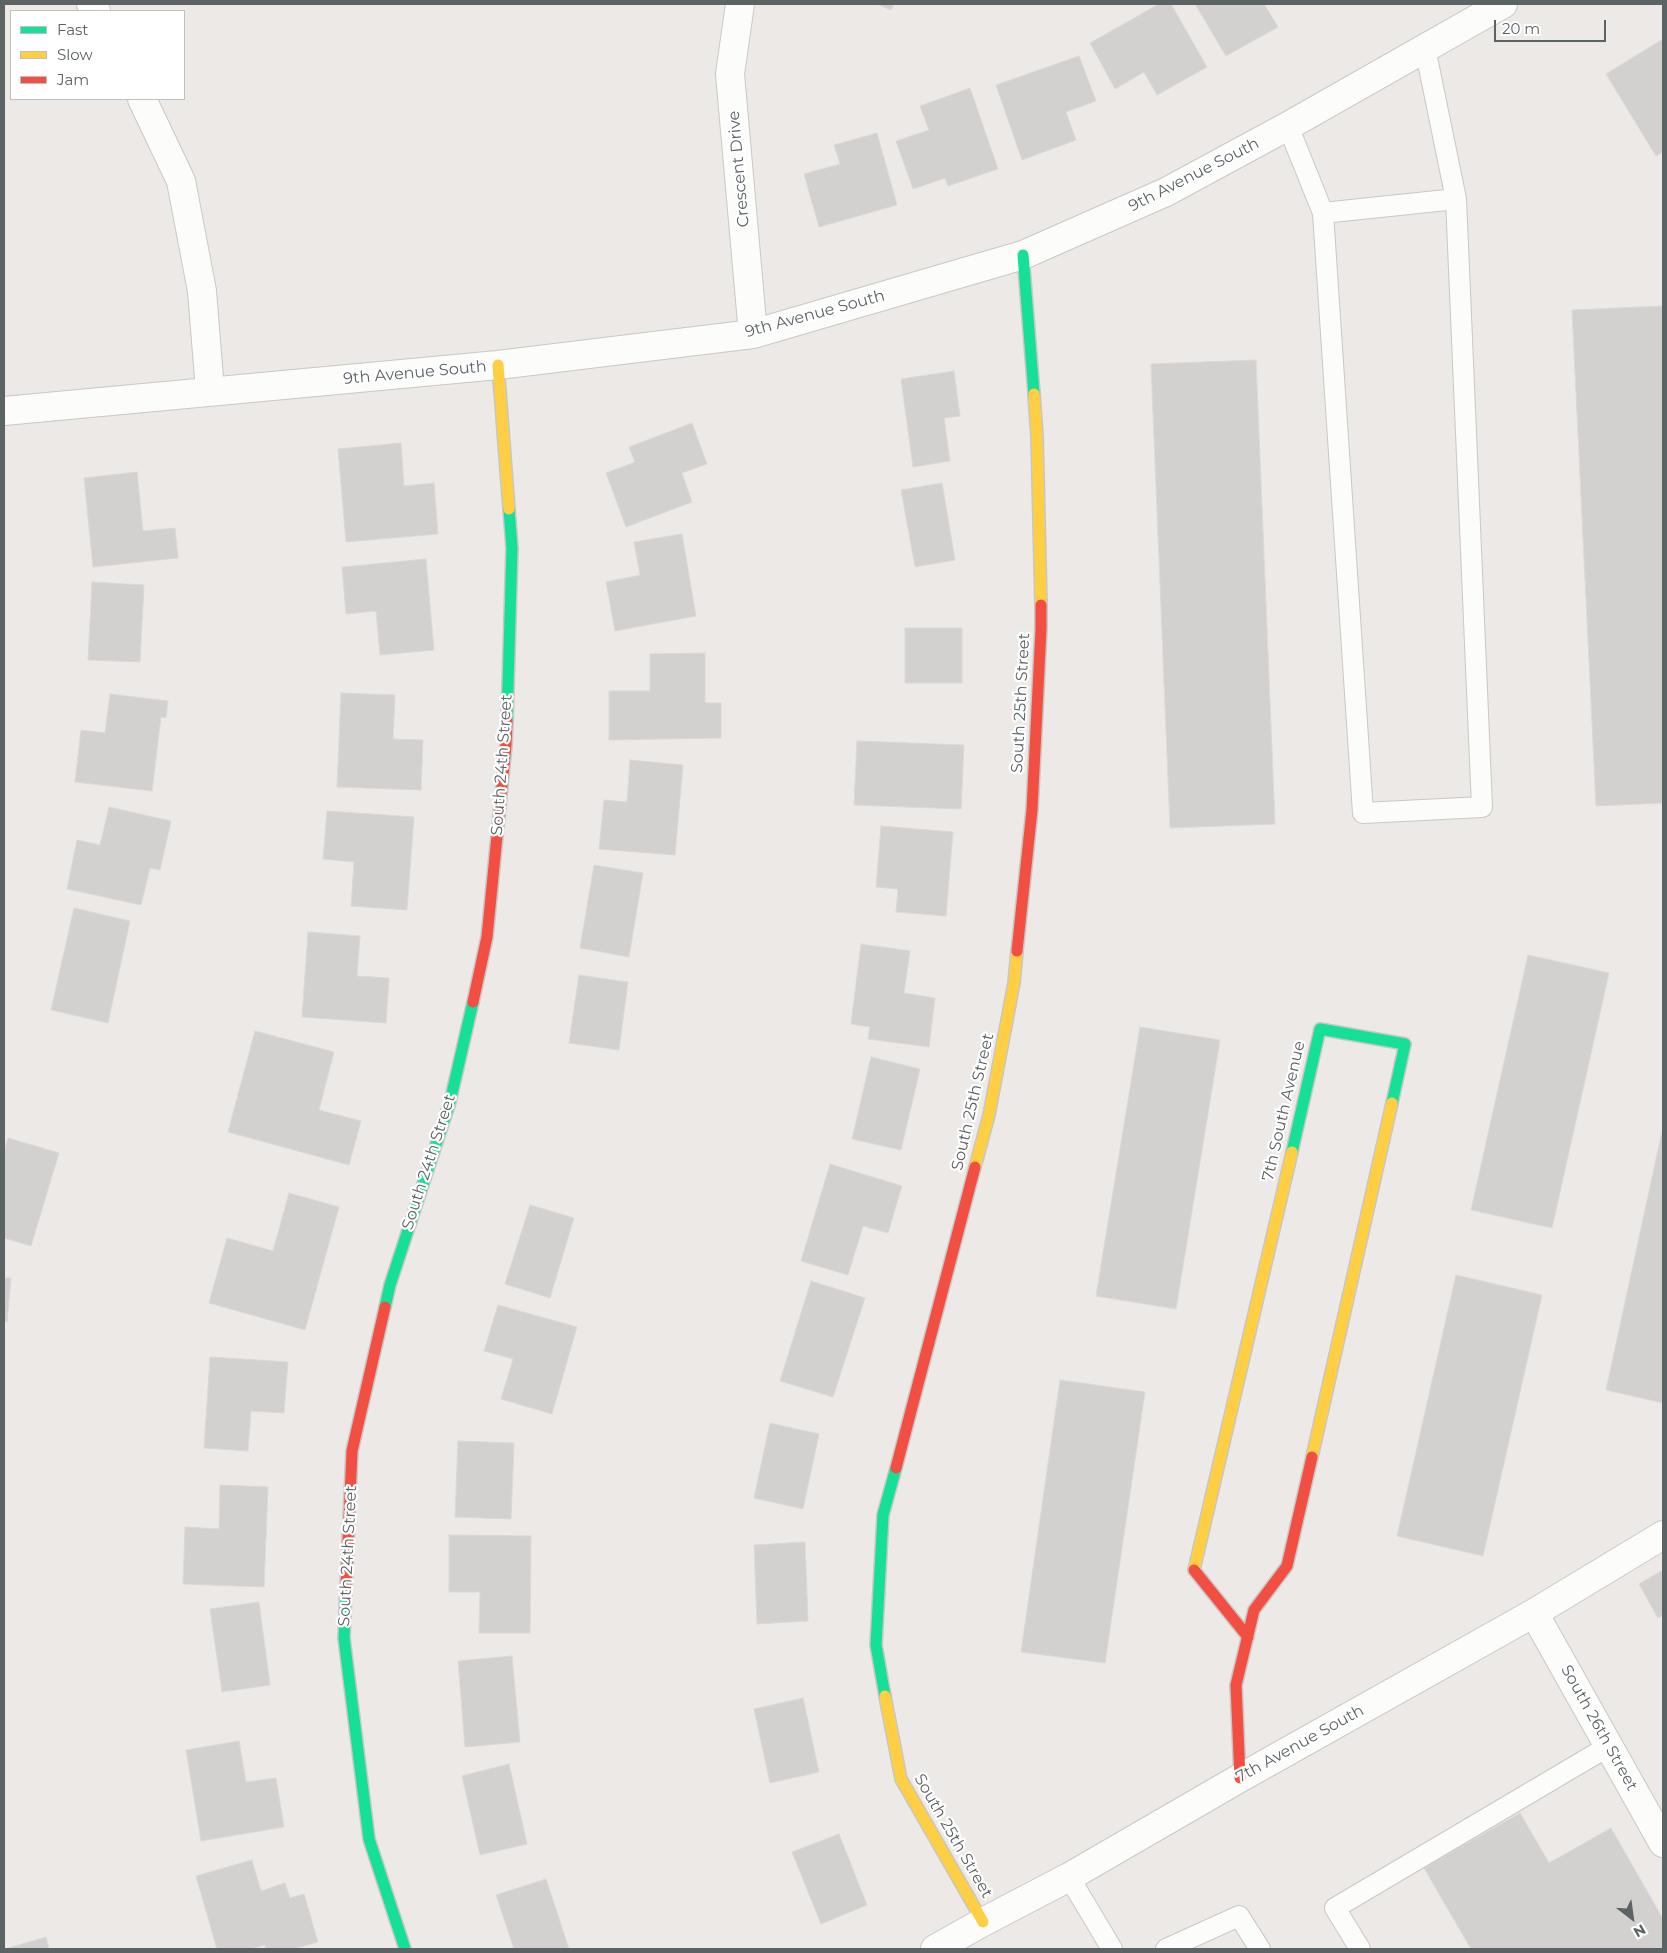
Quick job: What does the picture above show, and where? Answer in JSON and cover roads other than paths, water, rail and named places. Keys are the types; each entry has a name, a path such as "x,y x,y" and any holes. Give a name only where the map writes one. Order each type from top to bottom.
{"street":[{"name":"Crescent Drive","path":"740,4 730,74 753,334"},
{"name":"9th Avenue South","path":"4,411 498,365 753,334 1023,255 1166,192 1288,126 1502,4"},
{"path":"142,100 181,181 202,291 210,391"},
{"name":"South 25th Street","path":"983,1922 901,1779 876,1645 883,1515 989,1115 1014,983 1032,810 1041,629 1036,436 1023,255"},
{"name":"South 24th Street","path":"405,1949 369,1839 344,1638 352,1451 390,1284 450,1102 488,937 506,745 512,548 498,365"},
{"name":"7th South Avenue","path":"1240,1778 1236,1686 1248,1637 1254,1610 1286,1566 1405,1044 1320,1029 1194,1571 1248,1637"},
{"name":"7th Avenue South","path":"935,1949 1069,1877 1240,1778 1534,1613 1663,1535"},
{"name":"South 26th Street","path":"1534,1613 1663,1843"}],"lane":[{"path":"1288,126 1323,213 1363,813 1482,806 1456,199 1425,48"},
{"path":"1323,213 1456,199"},
{"path":"1360,1949 1335,1908 1609,1746"},
{"path":"1069,1877 1112,1949"},
{"path":"1166,1949 1239,1916 1260,1949"}]}
